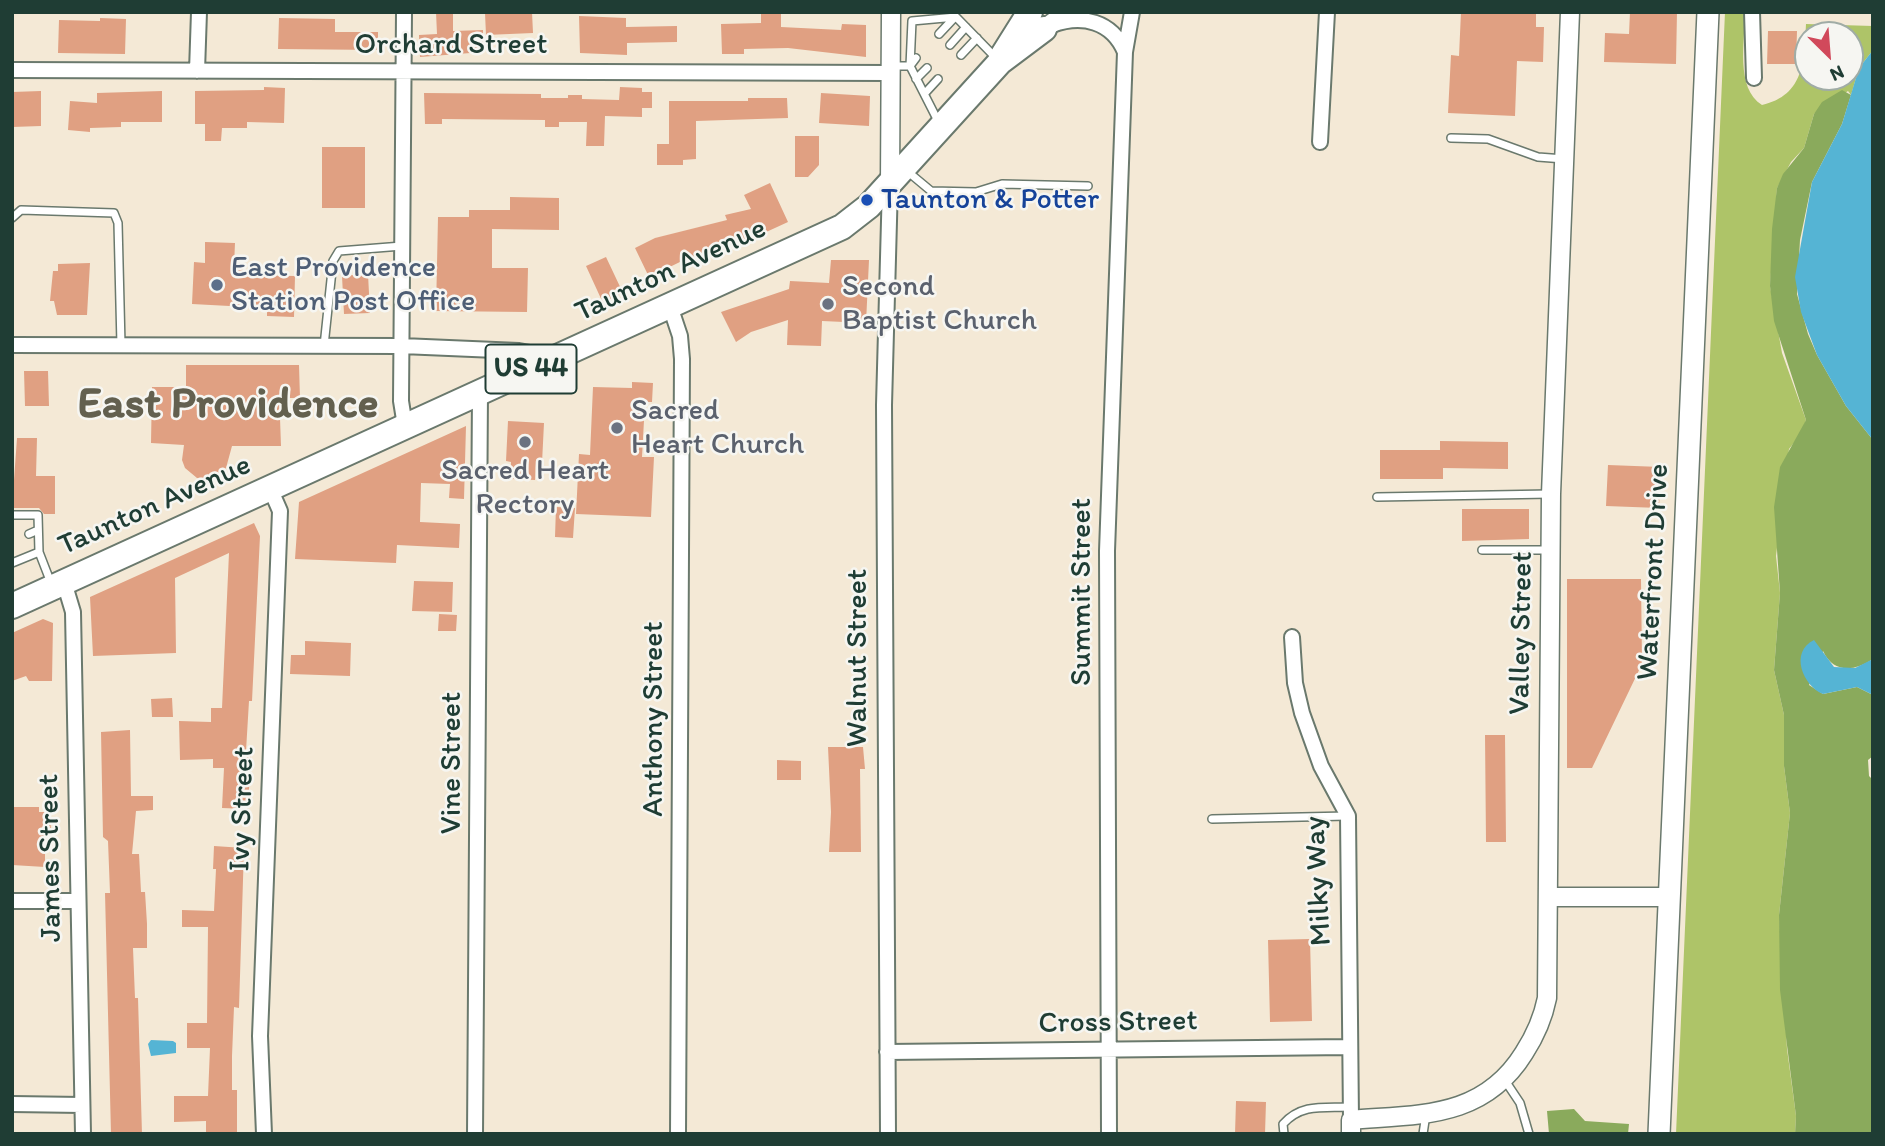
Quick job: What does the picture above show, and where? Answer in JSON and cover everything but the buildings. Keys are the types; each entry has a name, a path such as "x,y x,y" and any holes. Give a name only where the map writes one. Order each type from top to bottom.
{"highway":[{"name":"Taunton Avenue","path":"12,606 842,227 860,215 897,176 1037,21"}],"main road":[{"name":"Waterfront Drive","path":"1659,1134 1708,12"}],"street":[{"path":"197,71 199,12"},
{"path":"404,12 401,401 405,426"},
{"path":"891,12 890,69 897,176"},
{"name":"Taunton Avenue","path":"1037,21 1067,12"},
{"name":"Summit Street","path":"1109,1134 1107,540 1125,52 1132,12"},
{"path":"1320,142 1327,12"},
{"name":"Valley Street","path":"1351,1120 1426,1114 1477,1101 1504,1079 1528,1047 1545,1008 1549,976 1551,494 1570,12"},
{"path":"1752,12 1754,78"},
{"path":"1037,21 1097,22 1118,37 1125,52"},
{"name":"Orchard Street","path":"12,70 890,69"},
{"name":"Walnut Street","path":"888,1134 884,405 897,176"},
{"name":"Anthony Street","path":"670,306 680,336 682,359 678,1134"},
{"path":"12,345 402,346 519,351 556,358"},
{"name":"Vine Street","path":"475,1134 480,392"},
{"name":"Ivy Street","path":"264,1134 260,1036 280,511 270,488"},
{"name":"James Street","path":"59,584 73,612 83,1134"},
{"name":"Milky Way","path":"1292,638 1295,682 1302,713 1321,766 1348,816 1351,1120"},
{"path":"1548,897 1670,897"},
{"path":"12,901 78,901"},
{"name":"Cross Street","path":"887,1052 1349,1047"},
{"path":"12,1104 82,1105"}],"lane":[{"path":"956,16 1000,62"},
{"path":"939,34 956,16"},
{"path":"941,127 926,92 910,66 912,21 956,16"},
{"path":"950,45 966,27"},
{"path":"961,55 977,38"},
{"path":"890,69 910,66 916,58"},
{"path":"916,79 927,68"},
{"path":"926,92 938,79"},
{"path":"1451,138 1488,139 1538,157 1565,159"},
{"path":"897,176 931,191 976,192 1002,184 1088,187"},
{"path":"12,218 21,210 114,213 118,223 121,346"},
{"path":"324,346 333,261 339,251 402,246"},
{"path":"1377,497 1551,494"},
{"path":"12,515 38,515 39,552 59,584"},
{"path":"29,534 38,530"},
{"path":"1482,550 1550,550"},
{"path":"12,563 39,552"},
{"path":"1212,819 1348,816"},
{"path":"1504,1079 1520,1102 1530,1134"},
{"path":"1284,1134 1283,1124 1293,1113 1305,1108 1351,1120"},
{"path":"1423,1134 1426,1114"}],"green space":[{"path":"1725,12 1745,12 1745,76 1748,87 1762,105 1787,93 1794,84 1794,91 1848,91 1814,114 1804,148 1791,162 1777,188 1770,286 1782,353 1806,420 1801,434 1789,449 1776,556 1780,593 1774,670 1784,715 1784,766 1790,813 1779,915 1787,1049 1796,1116 1795,1134 1676,1134"},
{"path":"1864,26 1873,26 1873,50 1864,62"},
{"path":"1840,91 1851,95 1842,124 1812,182 1800,240 1797,294 1817,355 1846,406 1873,440 1873,659 1851,668 1838,667 1823,651 1809,685 1823,694 1857,687 1873,695 1873,756 1868,760 1869,776 1873,780 1873,1134 1795,1134 1796,1116 1780,990 1779,915 1790,813 1784,766 1784,715 1774,670 1780,593 1774,507 1780,467 1806,420 1774,321 1770,286 1772,229 1777,188 1783,174 1804,148 1814,114 1822,102"},
{"path":"1574,1109 1585,1121 1629,1124 1628,1134 1549,1134 1547,1111"}],"water":[{"path":"1873,50 1873,440 1846,406 1817,355 1801,312 1795,277 1812,182 1842,124 1852,91 1864,91 1864,62"},
{"path":"1814,640 1834,667 1855,668 1873,659 1873,695 1857,687 1823,694 1816,690 1805,677 1801,660 1806,645"},
{"path":"151,1040 173,1041 176,1043 176,1053 151,1056 148,1044"}],"place":[{"name":"Taunton & Potter","path":"867,200"},
{"name":"East Providence Station Post Office","path":"217,285"},
{"name":"Second Baptist Church","path":"828,304"},
{"name":"Sacred Heart Church","path":"617,428"},
{"name":"Sacred Heart Rectory","path":"525,442"}],"district":[{"name":"East Providence","path":"228,406"}]}
